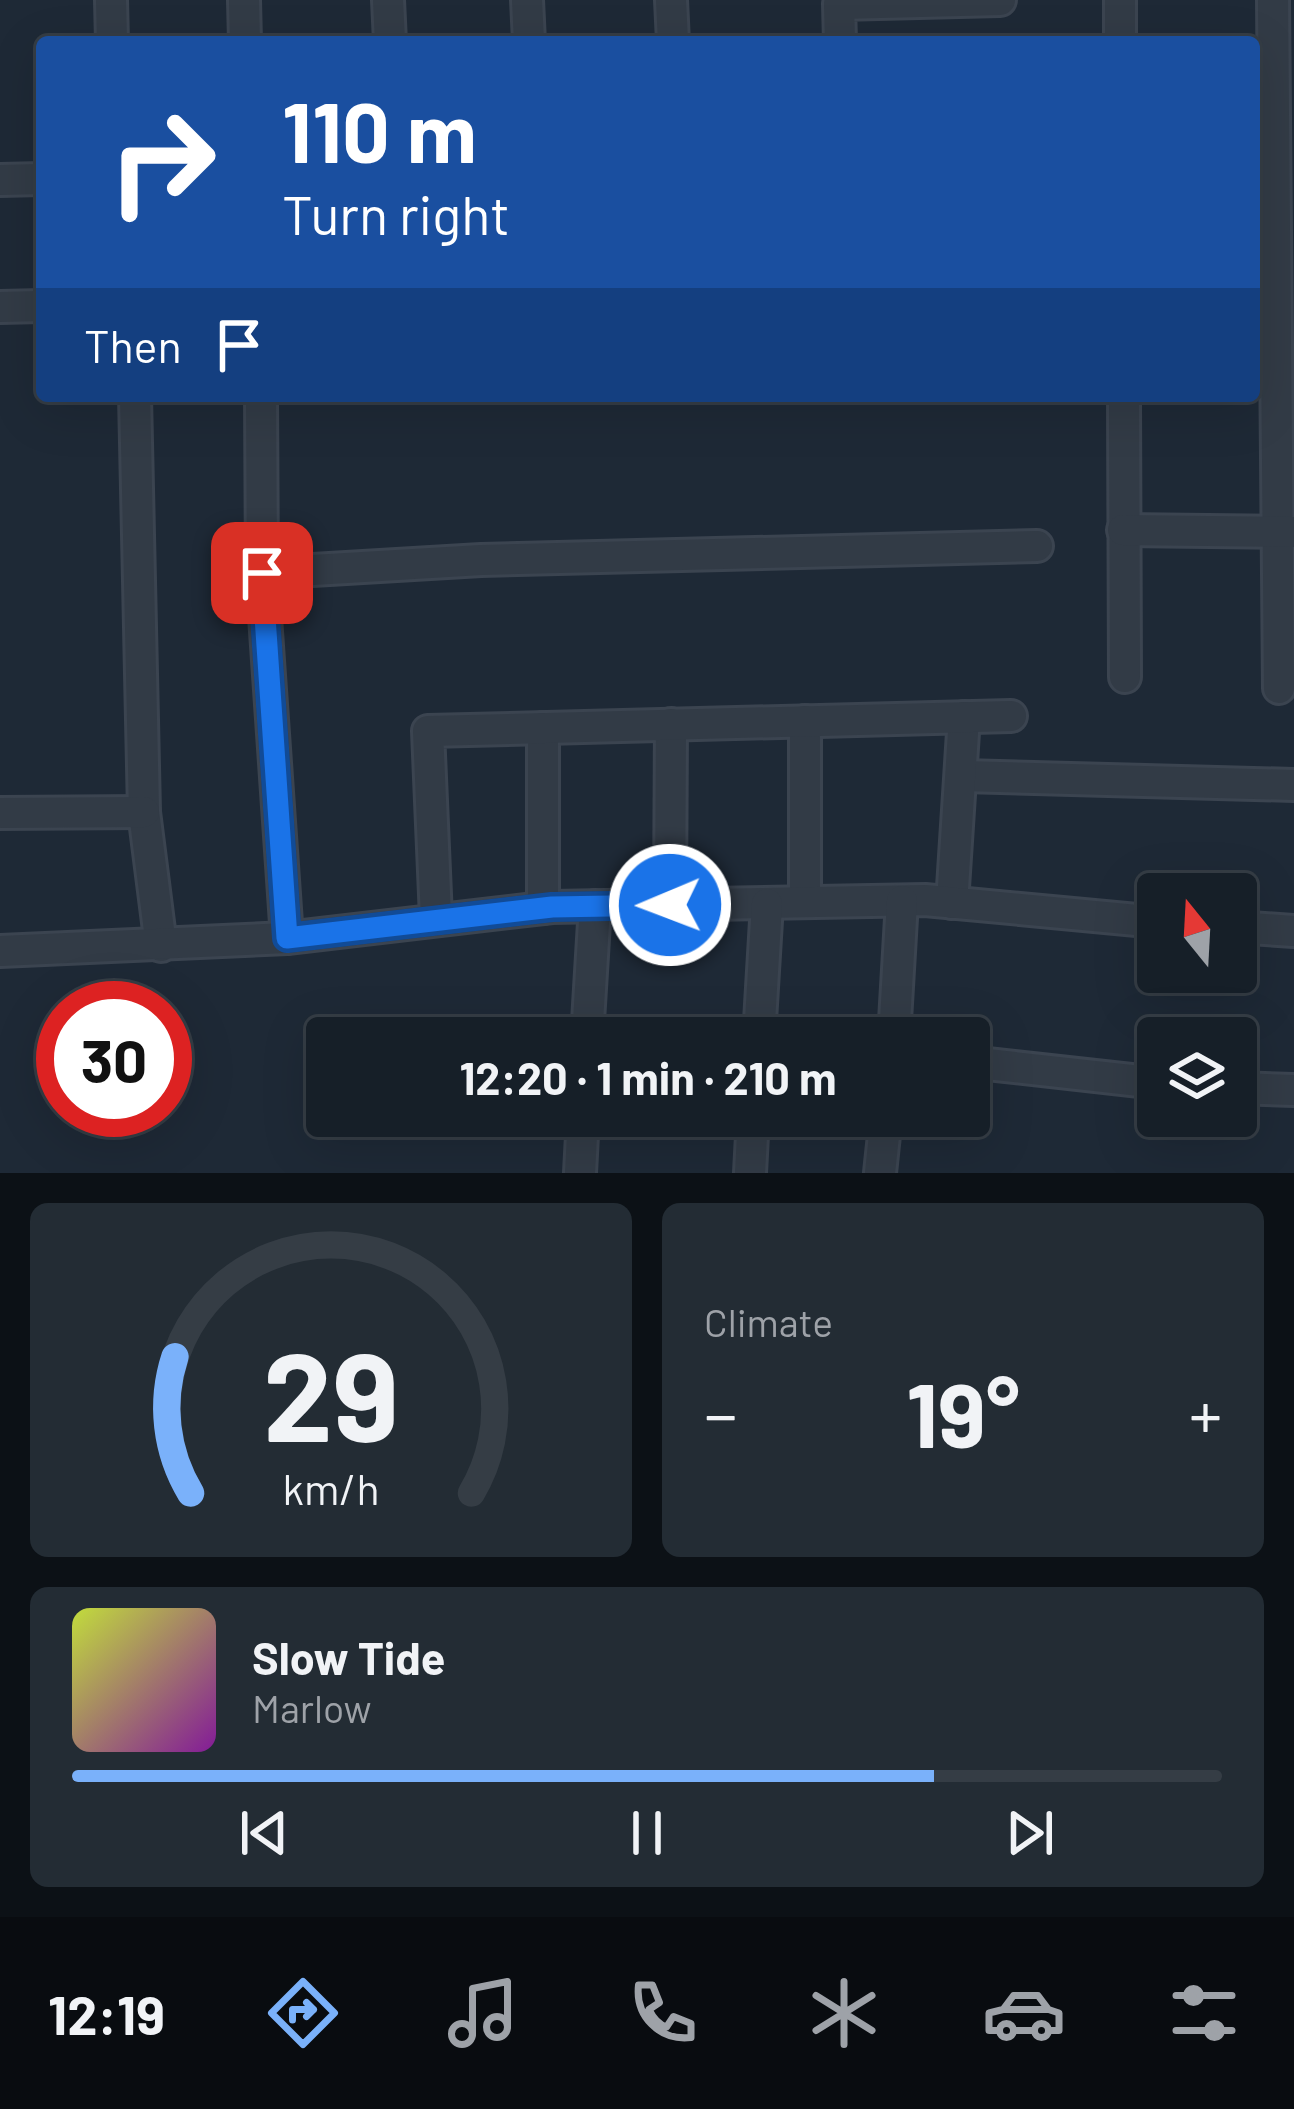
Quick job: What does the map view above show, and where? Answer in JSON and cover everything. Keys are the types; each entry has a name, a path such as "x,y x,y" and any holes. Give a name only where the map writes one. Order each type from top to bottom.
{"street":[{"path":"111,0 112,36"},
{"path":"244,0 245,36"},
{"path":"388,0 390,36"},
{"path":"526,0 529,36"},
{"path":"671,0 673,36"},
{"path":"840,36 839,2 1000,0"},
{"path":"1120,0 1120,36"},
{"path":"1273,0 1263,167 1286,532 1279,688"},
{"path":"0,180 36,178"},
{"path":"0,307 36,306"},
{"path":"135,402 144,812 161,946"},
{"path":"261,402 262,573 287,938"},
{"path":"1124,402 1125,677"},
{"path":"1123,530 1286,532"},
{"path":"262,573 481,560 1037,546"},
{"path":"436,918 428,730 1011,716"},
{"path":"952,903 964,717"},
{"path":"805,721 805,902"},
{"path":"670,905 671,724"},
{"path":"543,728 543,908"},
{"path":"963,776 1294,784"},
{"path":"0,813 144,812"},
{"path":"895,1017 902,901"},
{"path":"0,951 287,938 436,918 595,906 902,901 1137,920"},
{"path":"760,1017 767,904"},
{"path":"588,1017 595,906"},
{"path":"1257,928 1294,931"},
{"path":"990,1064 1137,1081"},
{"path":"1257,1089 1294,1090"},
{"path":"580,1173 582,1137"},
{"path":"750,1173 752,1137"},
{"path":"880,1173 884,1137"}],"route":[{"path":"262,573 287,938 552,907 670,905"}]}
